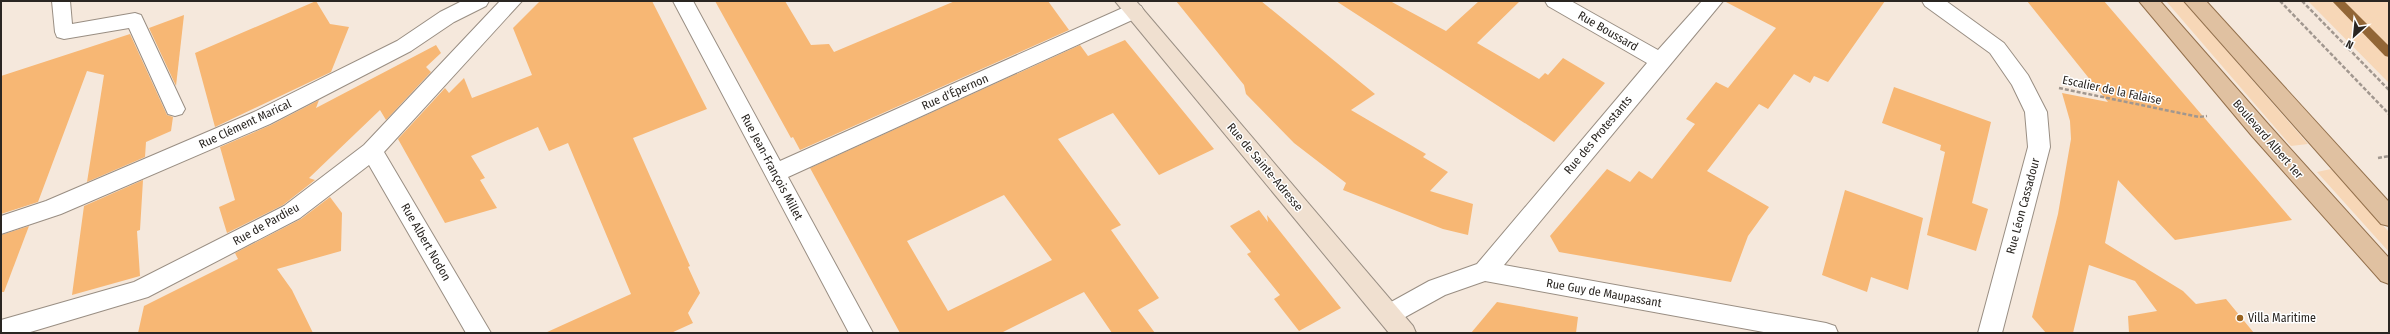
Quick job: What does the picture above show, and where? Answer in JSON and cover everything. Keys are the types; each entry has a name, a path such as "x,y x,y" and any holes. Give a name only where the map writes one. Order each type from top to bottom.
{"main road":[{"name":"Boulevard Albert 1er","path":"2149,1 2260,130 2389,274"},
{"path":"2194,1 2389,217"},
{"name":"Rue de Sainte-Adresse","path":"1130,6 1390,314 1404,333"}],"street":[{"name":"Rue Clément Marical","path":"1,225 54,208 262,118 404,46 447,17 479,1"},
{"name":"Rue de Pardieu","path":"1,330 140,290 292,212 372,150 512,1"},
{"name":"Rue Jean-François Millet","path":"683,1 861,333"},
{"name":"Rue Boussard","path":"1555,1 1660,61"},
{"name":"Rue des Protestants","path":"1485,271 1712,1"},
{"name":"Rue Léon Cassadour","path":"1932,1 1998,48 2021,81 2036,112 2039,147 1990,333"},
{"name":"Rue d'Épernon","path":"775,172 1130,6"},
{"name":"Rue Albert Nodon","path":"372,150 479,333"},
{"name":"Rue Guy de Maupassant","path":"1390,314 1437,288 1485,271 1826,333"}],"lane":[{"path":"61,1 64,32 135,20 175,109"}],"path":[{"path":"2280,1 2389,114"},
{"path":"2302,1 2389,90"},
{"name":"Escalier de la Falaise","path":"2021,81 2200,117"}],"shaded area":[{"path":"2166,1 2183,1 2308,144 2291,146"},
{"path":"2308,1 2389,1 2389,83"},
{"path":"2331,169 2389,232 2389,252 2317,172"}],"building":[{"path":"316,1 330,24 349,27 331,72 215,127 195,53"},
{"path":"540,1 652,1 707,109 633,138 690,266 688,267 700,293 688,313 693,323 671,333 545,333 631,294 568,143 549,151 538,127 471,156 485,178 480,180 497,208 445,223 398,139 445,88 449,93 464,78 472,98 532,75 513,28"},
{"path":"715,1 785,1 811,45 829,44 834,52 955,1 1048,1 1069,30 800,150 793,137 791,138"},
{"path":"1176,1 1261,1 1375,94 1351,110 1426,154 1423,157 1448,172 1430,191 1473,204 1468,235 1443,229 1343,190 1346,183 1294,143 1246,94 1244,85"},
{"path":"1336,1 1390,1 1446,31 1479,1 1520,1 1477,43 1539,79 1545,73 1548,75 1563,58 1605,83 1554,142"},
{"path":"1724,1 1885,1 1828,82 1814,76 1810,83 1794,74 1768,109 1759,104 1707,171 1769,207 1748,236 1731,282 1559,252 1550,236 1607,169 1630,182 1639,171 1652,179 1695,124 1686,119 1716,82 1728,88 1776,28"},
{"path":"2027,1 2104,1 2292,220 2175,240 2118,180 2105,243 2183,291 2196,304 2226,299 2254,333 2129,333 2128,316 2157,311 2135,281 2089,265 2073,333 2046,333 2032,317 2058,214 2071,139 2070,121 2062,93 2108,102"},
{"path":"184,15 176,86 149,28"},
{"path":"130,34 167,115 173,117 171,131 146,142 145,157 87,182 104,75 87,71 38,202 1,214 1,76"},
{"path":"1125,40 1214,149 1159,175 1113,113 1058,139 1121,225 1111,230 1159,298 1138,310 1155,333 1112,333 1084,292 1001,333 900,333 810,168 1080,45 1088,56","holes":["1004,195 1052,260 948,311 907,241"]},
{"path":"436,45 441,53 426,67 431,72 386,120 380,110 309,178 315,180 283,205 227,233 219,207 235,200 220,147 271,125 319,100 316,108"},
{"path":"1894,87 1991,122 1972,203 1988,209 1976,251 1927,235 1945,152 1940,150 1941,145 1882,123"},
{"path":"143,180 140,230 137,231 140,276 72,295 84,206"},
{"path":"1845,190 1923,218 1908,290 1871,277 1867,292 1822,275"},
{"path":"330,197 342,213 341,251 277,269 292,290 313,333 138,333 144,306 238,259 235,253 301,219"},
{"path":"1259,210 1268,222 1267,215 1341,308 1299,331 1274,299 1280,295 1247,254 1251,252 1230,226"},
{"path":"29,226 4,292 1,292 1,235"},
{"path":"1497,302 1578,317 1576,333 1471,333"}],"waterway":[{"path":"2337,1 2389,53"}],"place":[{"name":"Villa Maritime","path":"2240,318"}]}
